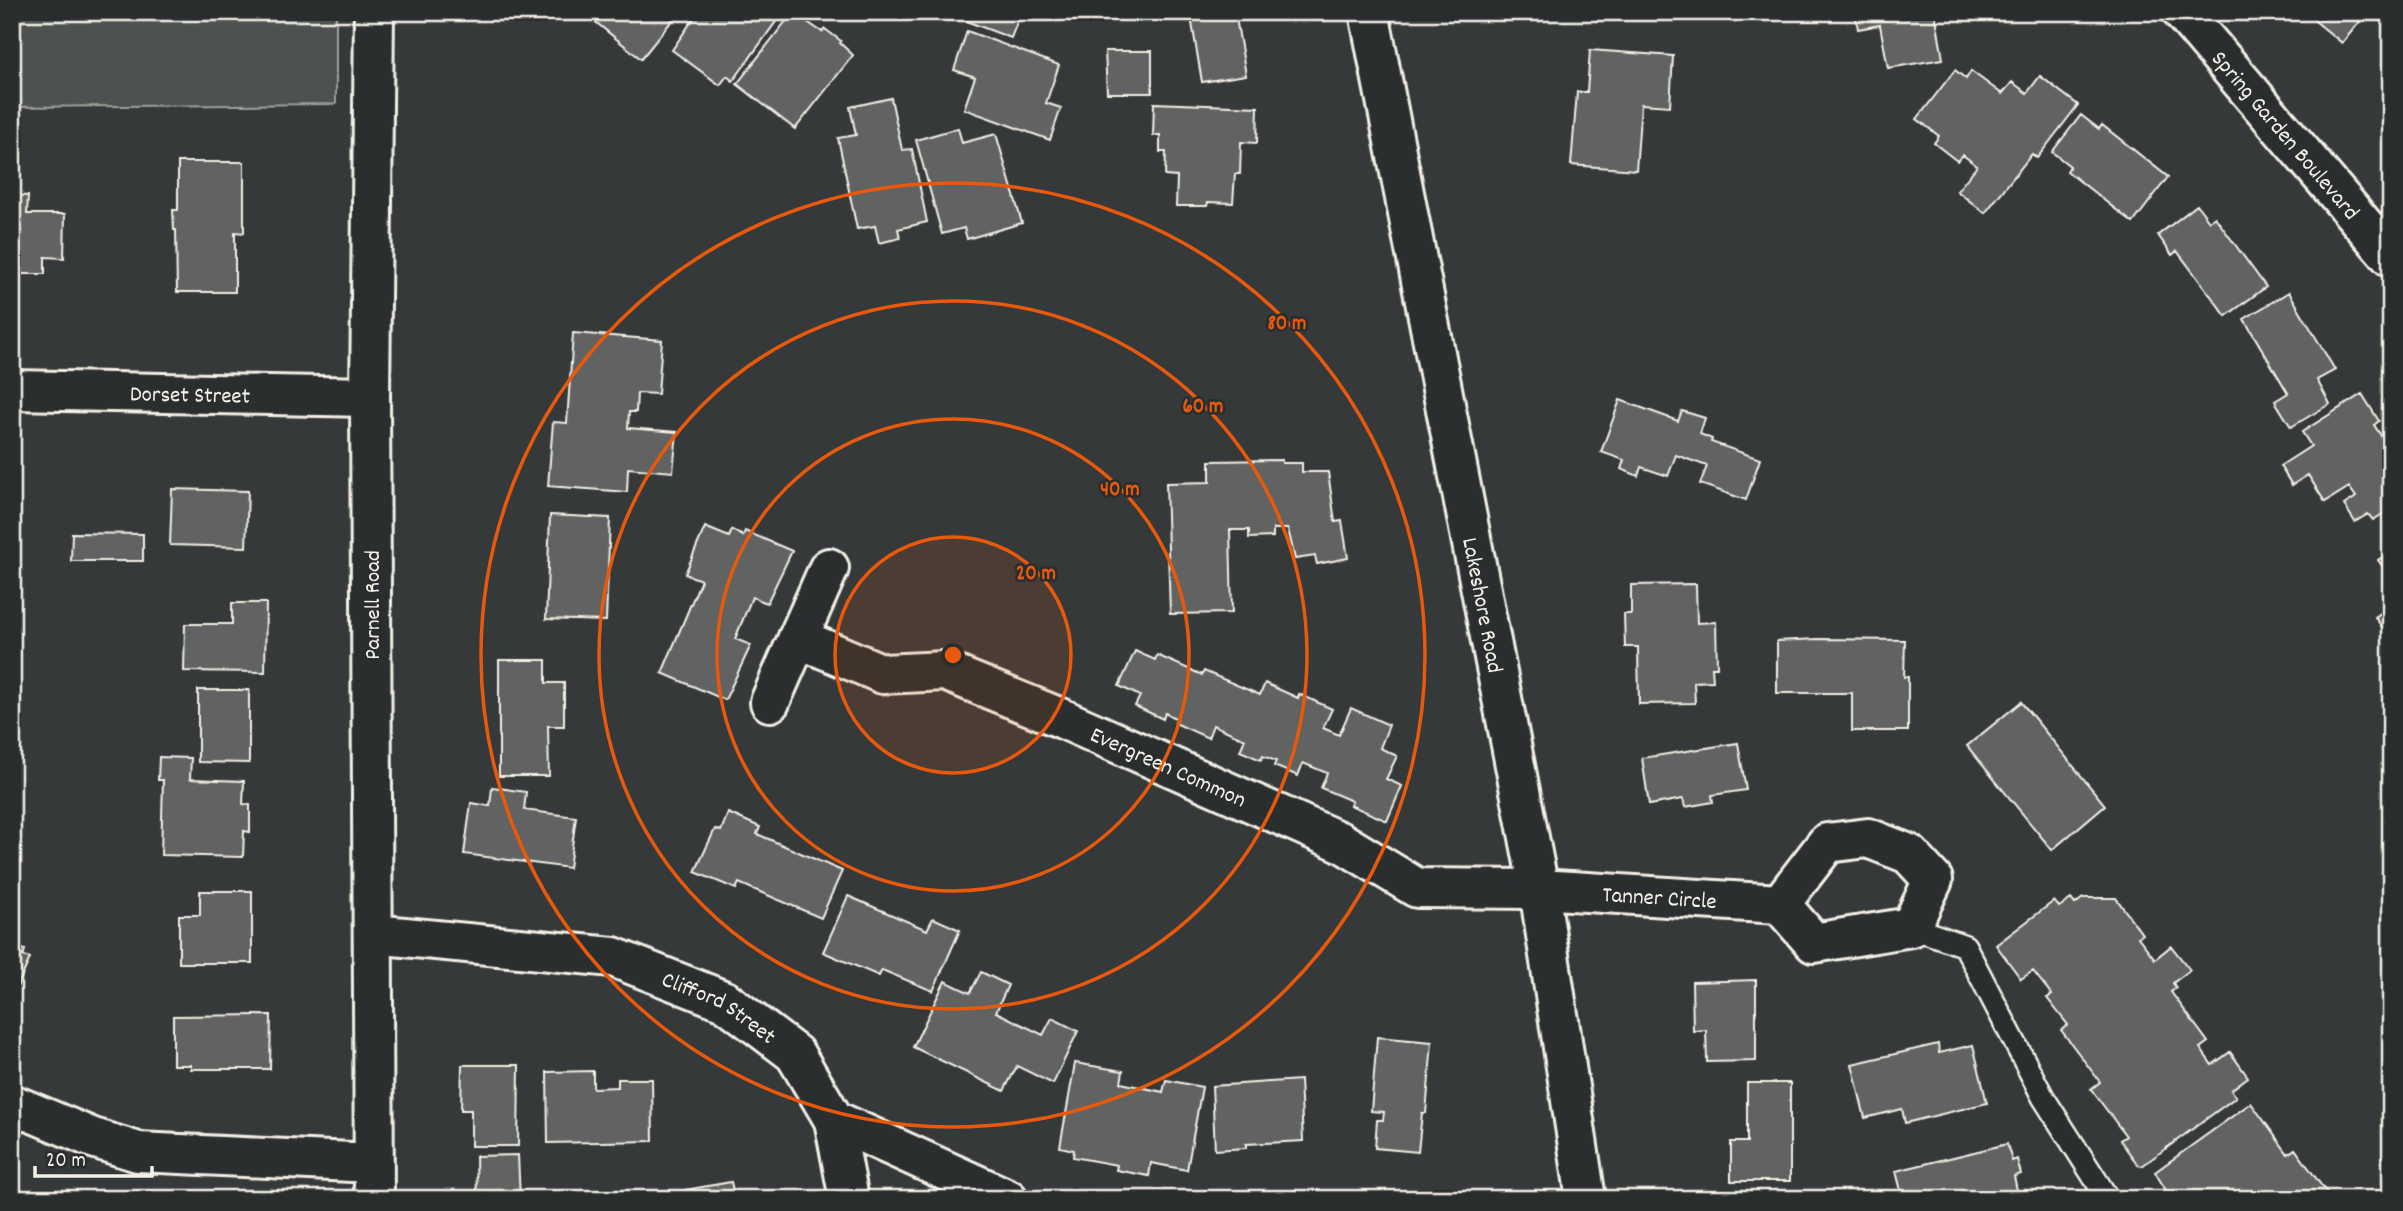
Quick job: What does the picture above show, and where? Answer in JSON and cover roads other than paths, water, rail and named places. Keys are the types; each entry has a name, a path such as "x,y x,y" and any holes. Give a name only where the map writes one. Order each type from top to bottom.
{"street":[{"name":"Parnell Road","path":"373,1181 370,397 374,12"},
{"name":"Lakeshore Road","path":"1369,12 1539,889 1586,1199"},
{"name":"Spring Garden Boulevard","path":"2182,12 2390,257"},
{"name":"Dorset Street","path":"12,390 370,397"},
{"path":"770,702 829,568"},
{"name":"Evergreen Common","path":"798,638 883,674 945,671 1063,719 1341,842 1417,888 1539,889"},
{"path":"1868,838 1909,854 1933,880 1911,927 1814,943 1780,904 1827,843 1868,838"},
{"name":"Tanner Circle","path":"1539,889 1780,904"},
{"name":"Clifford Street","path":"373,934 613,957 725,1001 795,1054 834,1120 849,1199"},
{"path":"12,1104 93,1138 138,1152 373,1181"},
{"path":"834,1120 1008,1199"}],"lane":[{"path":"1911,927 1965,946 2043,1097 2108,1199"}]}
